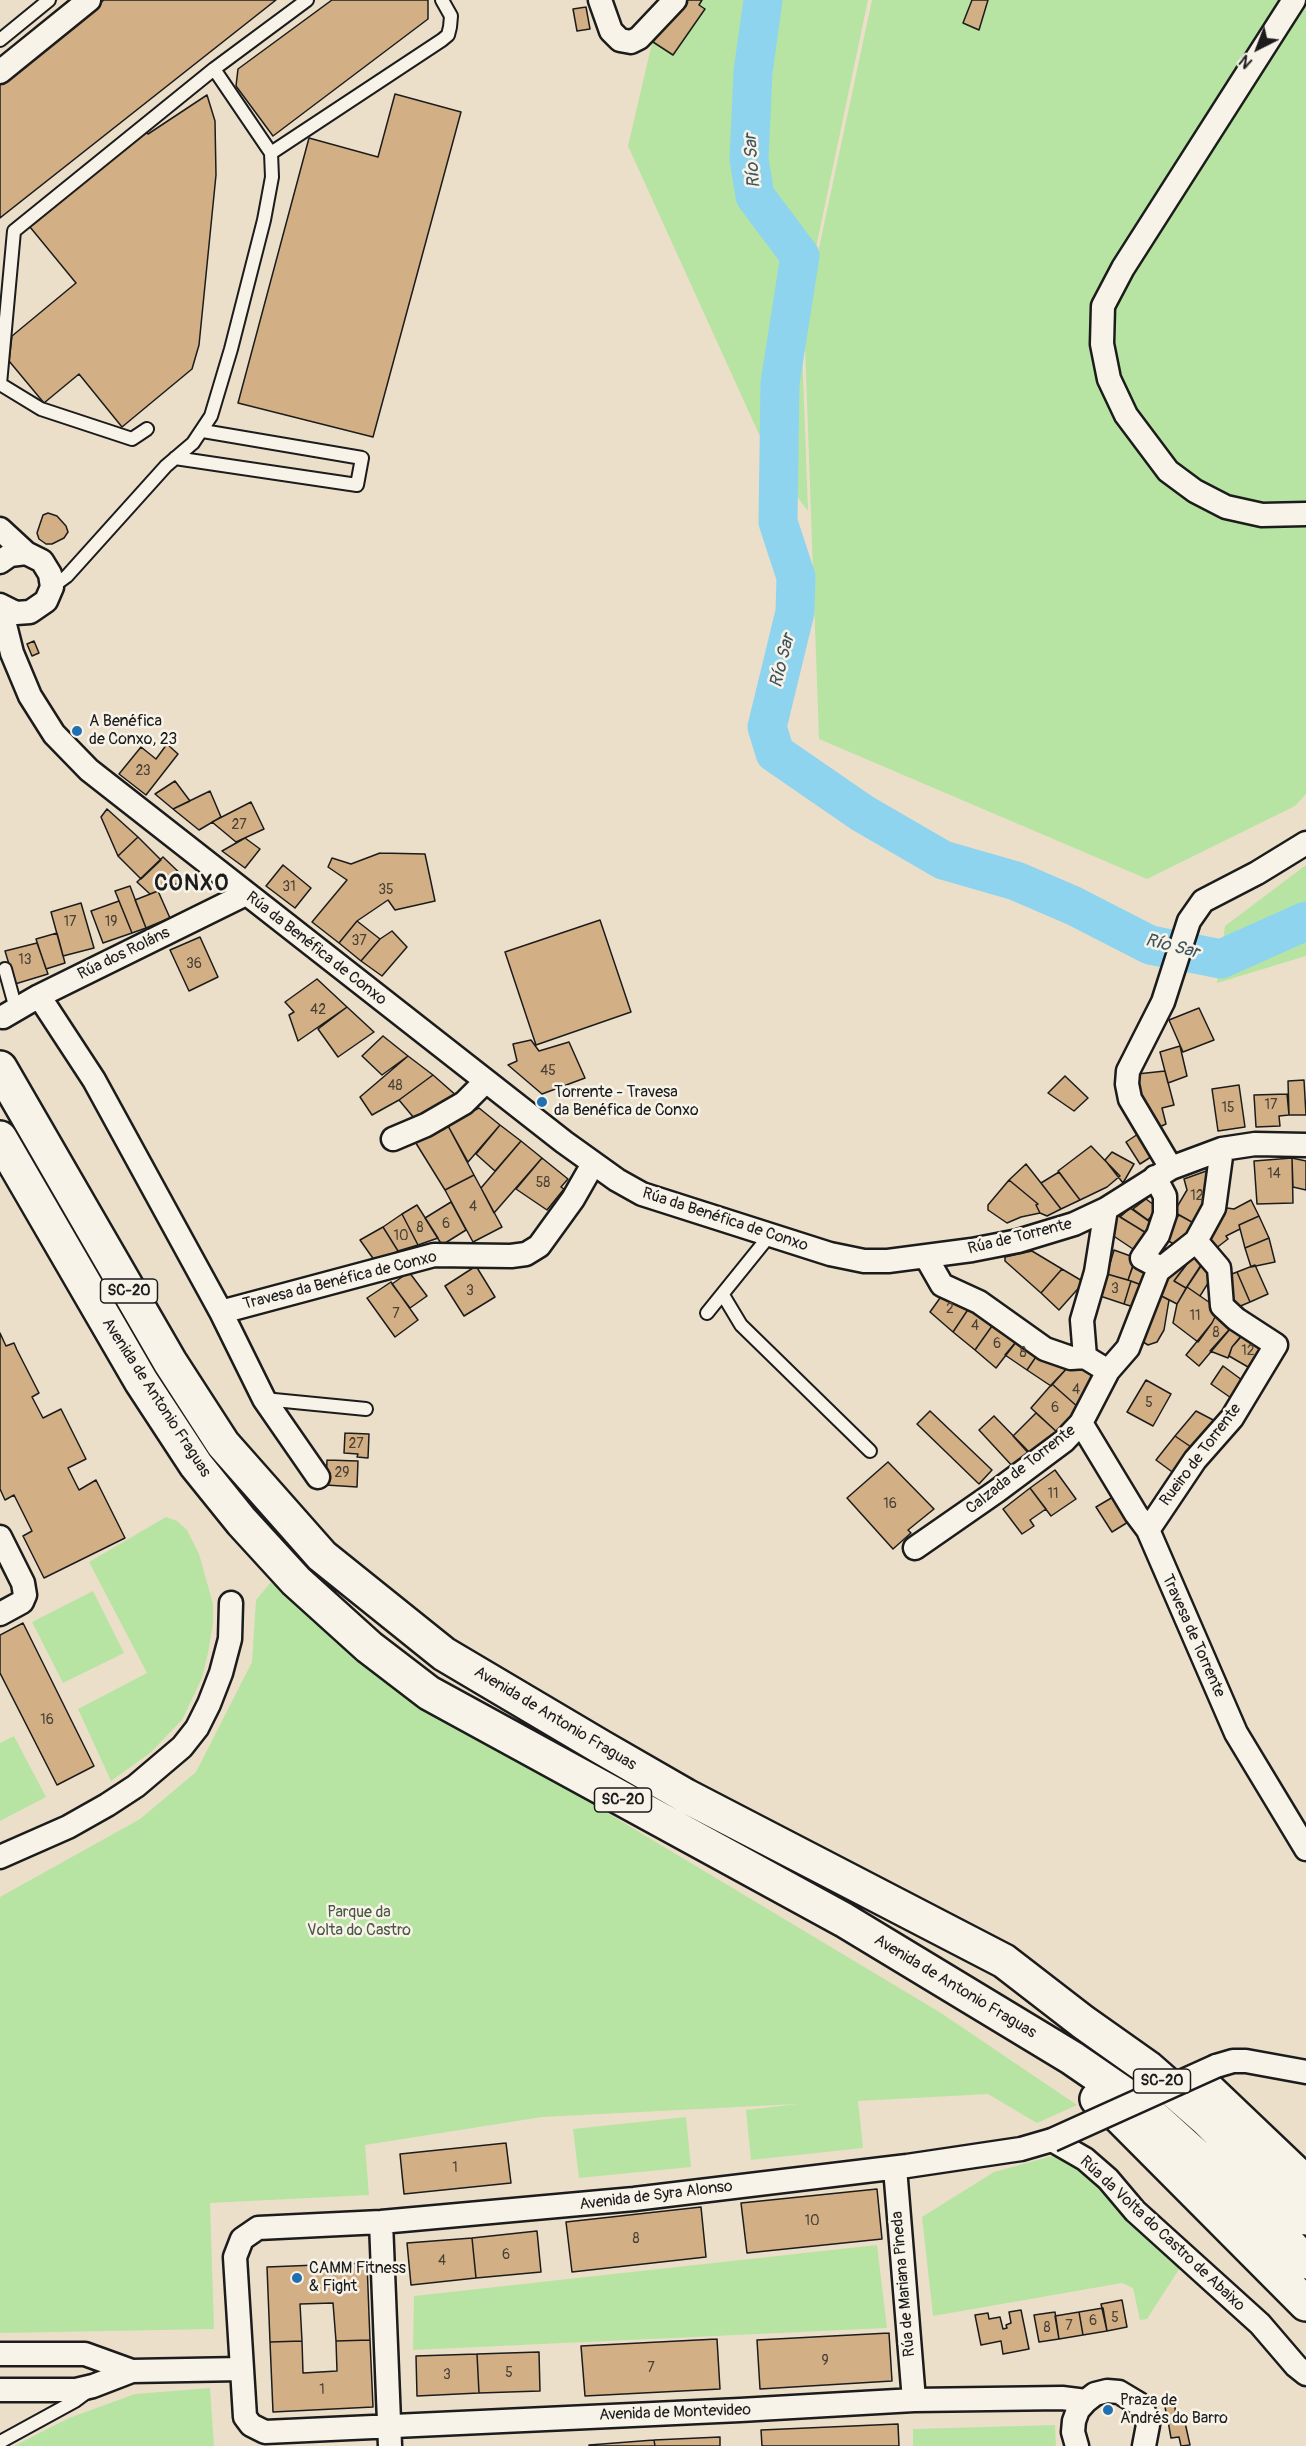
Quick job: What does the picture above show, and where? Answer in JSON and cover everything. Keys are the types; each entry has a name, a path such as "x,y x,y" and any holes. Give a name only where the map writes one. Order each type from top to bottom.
{"highway":[{"name":"Avenida de Antonio Fraguas","path":"0,1068 170,1362 223,1444 322,1556 444,1654 686,1796 1004,1960 1083,2022 1148,2068 1206,2119 1306,2218"},
{"name":"Avenida de Antonio Fraguas","path":"0,1138 141,1381 196,1465 242,1522 296,1581 369,1647 429,1694 844,1920 1072,2058 1139,2104 1229,2186 1306,2262"},
{"path":"1004,1960 1046,1974 1146,2039 1192,2075 1306,2183"},
{"path":"952,1986 1120,2116 1306,2304"}],"street":[{"path":"0,72 89,0"},
{"path":"600,0 611,31 620,40 631,42 639,38 675,0"},
{"path":"1294,0 1123,268 1103,306 1102,344 1109,379 1126,415 1168,471 1195,491 1226,507 1262,515 1306,514"},
{"path":"0,529 26,553 42,561 50,577 42,606 24,614 12,653"},
{"path":"0,562 10,555 26,553"},
{"name":"Rúa da Benéfica de Conxo","path":"0,604 8,610 24,614"},
{"name":"Rúa da Benéfica de Conxo","path":"0,604 12,653 23,681 42,716 69,750 89,770 593,1164 642,1194 830,1254 864,1261 926,1257"},
{"path":"1222,1149 1214,1208 1196,1241 1161,1268 1142,1258 1158,1235 1166,1214 1165,1196 1163,1173 1130,1099 1127,1084 1128,1071 1157,1016 1189,921 1203,901 1257,873 1306,843"},
{"name":"Rúa dos Roláns","path":"10,1013 39,996 246,894"},
{"name":"Travesa da Benéfica de Conxo","path":"39,996 94,1080 221,1312 264,1399 318,1477"},
{"path":"393,1139 426,1125 464,1103 486,1081"},
{"name":"Rúa de Torrente","path":"926,1257 1018,1241 1074,1224 1106,1209 1163,1173 1222,1149 1255,1144 1306,1145"},
{"name":"Travesa da Benéfica de Conxo","path":"221,1312 434,1255 511,1256 526,1254 539,1246 573,1199 593,1164"},
{"path":"1085,1357 1082,1320 1096,1272 1106,1209"},
{"name":"Rueiro de Torrente","path":"1148,1530 1194,1460 1232,1418 1276,1345 1236,1319 1222,1306 1219,1268 1196,1241"},
{"path":"926,1257 942,1286 979,1302 1045,1349 1071,1358 1085,1357 1108,1371"},
{"name":"Calzada de Torrente","path":"915,1548 998,1491 1064,1441 1081,1423 1108,1371 1128,1348 1161,1268"},
{"name":"Travesa de Torrente","path":"1081,1423 1148,1530 1236,1732 1306,1849"},
{"path":"0,1537 23,1583 25,1599 0,1614"},
{"path":"0,1857 68,1827 107,1805 136,1786 182,1747 197,1728 221,1673 230,1639 231,1603"},
{"path":"1052,2140 1216,2066 1233,2061 1246,2061 1306,2072"},
{"name":"Avenida de Syra Alonso","path":"241,2369 235,2257 242,2239 258,2229 381,2222 570,2206 895,2168 1021,2150 1052,2140"},
{"name":"Rúa da Volta do Castro de Abaixo","path":"1052,2140 1085,2159 1108,2179 1135,2211 1260,2324 1296,2366 1306,2374"},
{"name":"Rúa de Mariana Pineda","path":"895,2168 914,2400"},
{"path":"381,2222 389,2436"},
{"path":"0,2354 76,2353 132,2371 241,2369"},
{"path":"93,2386 101,2378 102,2373 102,2367 94,2358"},
{"name":"Avenida de Montevideo","path":"241,2369 245,2417 258,2430 265,2432 389,2436 740,2410 914,2400 1062,2397 1086,2400"},
{"path":"0,2391 76,2390 132,2371"},
{"path":"1077,2446 1073,2432 1078,2410 1095,2394 1107,2391 1130,2396 1139,2404 1148,2425 1144,2446"}],"lane":[{"path":"0,40 49,0"},
{"path":"147,429 132,439 41,409 0,384 14,231 214,69 307,0"},
{"path":"271,153 448,35 451,16 442,0"},
{"path":"50,577 75,566 203,431 210,416 231,349 264,220 272,177 271,153 214,69"},
{"path":"175,458 357,485 362,458 203,431"},
{"path":"50,577 75,566"},
{"path":"5,969 10,1013"},
{"path":"706,1313 770,1235"},
{"path":"723,1295 741,1325 870,1451"},
{"path":"264,1399 366,1409"},
{"path":"0,2442 75,2402 93,2386"}],"green space":[{"path":"662,0 868,0 801,319 808,511 773,465 628,146"},
{"path":"872,0 1306,0 1306,794 1295,806 1147,879 819,739 804,318"},
{"path":"1306,865 1306,956 1217,983 1225,926"},
{"path":"166,1517 177,1521 187,1530 199,1554 213,1604 213,1624 208,1653 202,1678 182,1720 150,1753 111,1781 78,1709 147,1673 89,1562"},
{"name":"Parque da Volta do Castro","path":"271,1582 394,1685 941,2013 1077,2105 1037,2123 988,2094 858,2101 863,2148 751,2160 746,2110 798,2104 542,2117 365,2145 369,2195 210,2203 214,2329 0,2333 0,1897 140,1819 196,1772 252,1662 256,1600"},
{"path":"93,1591 124,1653 63,1683 32,1622"},
{"path":"14,1736 46,1797 0,1821 0,1743"},
{"path":"686,2117 691,2167 579,2178 573,2129"},
{"path":"1052,2156 1072,2161 1183,2263 1147,2319 1140,2320 1133,2288 1122,2283 933,2316 922,2217 994,2172"},
{"path":"877,2245 887,2328 413,2350 414,2296"},
{"path":"210,2388 214,2446 14,2446 69,2418 135,2394"},
{"path":"1055,2425 1056,2446 913,2446 913,2429"}],"building":[{"path":"104,0 276,0 0,218 0,82"},
{"path":"332,0 428,0 428,19 273,136 236,86 238,69"},
{"path":"682,0 702,0 699,5 705,9 673,55 653,42"},
{"path":"972,0 988,0 979,30 963,23"},
{"path":"586,7 590,29 577,31 573,9"},
{"path":"395,94 461,112 373,437 238,403 309,138 378,157"},
{"path":"207,95 215,121 216,175 199,345 192,369 122,427 79,374 44,403 9,361 12,336 76,283 30,227 146,132 148,134"},
{"path":"48,513 57,516 68,532 64,538 52,544 46,544 39,539 37,533 43,515"},
{"path":"34,641 39,653 32,656 27,644"},
{"path":"167,744 178,754 146,795 119,774 141,747 156,759"},
{"path":"175,781 190,801 173,809 155,794"},
{"path":"210,791 221,817 199,830 173,809"},
{"path":"251,802 264,829 236,842 212,822"},
{"path":"107,809 138,837 118,856 101,817"},
{"path":"138,837 161,860 141,879 118,856"},
{"path":"245,838 260,849 245,868 222,851"},
{"path":"380,853 425,854 435,901 395,910 388,900 357,921 339,943 312,922 347,880 328,867 332,858 351,864"},
{"path":"163,857 187,880 150,894 137,882"},
{"path":"283,865 311,888 295,908 266,886"},
{"path":"130,886 146,928 132,933 115,891"},
{"path":"158,891 170,918 146,928 135,900"},
{"path":"119,901 132,933 103,943 91,911"},
{"path":"81,903 94,948 63,956 51,912"},
{"path":"600,920 631,1012 536,1045 505,952"},
{"path":"357,921 380,939 361,961 339,943"},
{"path":"392,931 407,947 382,976 361,961 380,939"},
{"path":"57,933 65,963 46,969 36,939"},
{"path":"200,937 218,977 189,991 170,950"},
{"path":"37,943 48,974 15,984 5,951"},
{"path":"317,979 347,1007 298,1041 289,1015 294,1012 285,1002"},
{"path":"347,1007 374,1032 338,1057 318,1029"},
{"path":"1199,1008 1214,1040 1183,1052 1169,1020"},
{"path":"383,1036 408,1056 382,1075 362,1056"},
{"path":"531,1040 539,1051 569,1042 585,1078 542,1094 508,1065 517,1061 513,1044"},
{"path":"1180,1046 1187,1076 1168,1083 1160,1052"},
{"path":"408,1056 433,1075 399,1100 372,1115 360,1097"},
{"path":"1165,1071 1174,1105 1162,1108 1166,1124 1155,1129 1135,1087 1137,1074"},
{"path":"433,1075 458,1097 414,1118 399,1100"},
{"path":"1065,1076 1088,1098 1074,1111 1048,1093"},
{"path":"1304,1080 1306,1115 1289,1115 1288,1081"},
{"path":"1239,1085 1245,1127 1218,1131 1212,1089"},
{"path":"1287,1094 1289,1115 1279,1116 1280,1126 1256,1127 1254,1095"},
{"path":"479,1108 500,1125 468,1162 447,1124"},
{"path":"447,1124 474,1175 445,1190 414,1140"},
{"path":"500,1125 521,1141 495,1171 476,1154"},
{"path":"1138,1134 1142,1141 1157,1153 1140,1164 1126,1142"},
{"path":"521,1141 542,1158 494,1213 481,1188"},
{"path":"1091,1146 1120,1176 1107,1187 1080,1200 1058,1171"},
{"path":"1112,1152 1134,1164 1123,1183 1105,1160"},
{"path":"542,1158 568,1179 561,1187 564,1189 547,1210 516,1189"},
{"path":"1292,1158 1293,1203 1257,1204 1254,1161"},
{"path":"1292,1158 1306,1161 1306,1190 1293,1187"},
{"path":"1026,1164 1061,1209 1047,1216 1040,1213 1036,1205 1038,1204 1009,1180"},
{"path":"1209,1170 1210,1202 1199,1226 1174,1212 1187,1190 1184,1179"},
{"path":"1059,1172 1080,1200 1061,1209 1041,1183"},
{"path":"474,1175 502,1227 473,1242 445,1190"},
{"path":"1009,1180 1038,1204 1036,1205 1040,1213 1007,1223 988,1210 988,1205"},
{"path":"1146,1199 1158,1208 1148,1220 1133,1209"},
{"path":"1251,1200 1259,1216 1239,1225 1240,1229 1226,1236 1228,1239 1215,1249 1201,1236 1220,1207 1234,1209"},
{"path":"451,1202 466,1230 442,1245 425,1218"},
{"path":"417,1205 438,1238 418,1245 402,1214"},
{"path":"1130,1208 1154,1225 1148,1234 1120,1217"},
{"path":"402,1214 418,1245 398,1251 383,1227"},
{"path":"1117,1215 1151,1236 1139,1253 1109,1233"},
{"path":"1179,1215 1199,1226 1180,1248 1162,1237"},
{"path":"1259,1216 1269,1238 1245,1248 1239,1225"},
{"path":"383,1227 398,1251 377,1264 360,1240"},
{"path":"1269,1238 1275,1262 1251,1267 1245,1248"},
{"path":"1114,1250 1136,1258 1128,1280 1107,1274"},
{"path":"1032,1251 1062,1269 1041,1293 1005,1261 1005,1257"},
{"path":"1194,1255 1203,1262 1186,1288 1174,1281"},
{"path":"1178,1258 1185,1266 1174,1281 1186,1288 1177,1304 1152,1291"},
{"path":"1205,1260 1215,1272 1200,1296 1187,1287"},
{"path":"1134,1262 1153,1269 1147,1287 1128,1280"},
{"path":"1255,1265 1268,1294 1250,1302 1237,1272"},
{"path":"476,1266 495,1297 464,1316 445,1286"},
{"path":"1062,1269 1084,1282 1059,1310 1041,1293"},
{"path":"409,1272 427,1296 410,1308 392,1284"},
{"path":"1237,1272 1250,1302 1231,1310 1224,1277"},
{"path":"1107,1274 1131,1281 1124,1304 1100,1296"},
{"path":"1131,1281 1147,1287 1140,1309 1124,1304"},
{"path":"391,1282 418,1320 395,1337 367,1298"},
{"path":"1187,1287 1219,1309 1198,1342 1173,1323 1177,1304"},
{"path":"945,1291 971,1305 953,1332 930,1312"},
{"path":"1152,1291 1169,1300 1164,1330 1157,1342 1148,1345 1140,1340"},
{"path":"971,1305 997,1319 975,1350 953,1332"},
{"path":"1219,1309 1236,1322 1199,1366 1186,1355 1212,1323"},
{"path":"997,1319 1020,1337 996,1368 975,1350"},
{"path":"1236,1322 1246,1330 1232,1347 1228,1358 1210,1351"},
{"path":"1248,1329 1270,1347 1254,1366 1248,1367 1229,1356 1232,1347"},
{"path":"0,1333 6,1346 14,1343 39,1393 32,1397 43,1418 61,1409 86,1459 68,1468 79,1490 96,1480 125,1538 44,1578 23,1536 32,1531 14,1495 5,1500 0,1489"},
{"path":"1020,1337 1040,1351 1027,1370 1005,1355"},
{"path":"1040,1351 1069,1366 1051,1386 1027,1370"},
{"path":"1069,1366 1088,1366 1097,1378 1079,1408 1052,1384"},
{"path":"1223,1366 1246,1383 1234,1400 1211,1384"},
{"path":"1146,1380 1171,1394 1153,1426 1127,1412"},
{"path":"1052,1384 1079,1408 1058,1433 1031,1408"},
{"path":"930,1411 992,1470 979,1484 917,1424"},
{"path":"1196,1411 1217,1422 1194,1449 1175,1436"},
{"path":"1036,1413 1058,1433 1032,1457 1013,1436"},
{"path":"994,1416 1031,1454 1015,1469 979,1430"},
{"path":"345,1433 369,1434 368,1458 357,1457 358,1454 344,1453"},
{"path":"1175,1436 1194,1449 1175,1474 1156,1460"},
{"path":"327,1460 358,1461 357,1487 326,1485"},
{"path":"888,1462 934,1509 908,1530 911,1533 893,1549 847,1498"},
{"path":"1055,1470 1076,1499 1051,1516 1030,1488"},
{"path":"1030,1488 1046,1509 1030,1520 1034,1526 1022,1534 1003,1509"},
{"path":"1118,1494 1133,1519 1112,1532 1096,1507"},
{"path":"23,1623 94,1766 57,1785 0,1673 0,1635"},
{"path":"506,2143 511,2183 404,2194 400,2154"},
{"path":"877,2189 882,2239 747,2253 741,2203"},
{"path":"701,2207 706,2257 572,2272 566,2222"},
{"path":"537,2231 541,2272 476,2278 472,2238"},
{"path":"472,2238 476,2278 411,2285 407,2243"},
{"path":"367,2263 370,2340 336,2341 333,2303 300,2304 302,2341 270,2342 267,2267"},
{"path":"1122,2300 1127,2327 1107,2331 1101,2304"},
{"path":"1103,2308 1107,2331 1083,2335 1079,2312"},
{"path":"1021,2310 1029,2349 1003,2354 1001,2341 981,2345 975,2315 988,2313 989,2319 1000,2317 1003,2329 1011,2323 1009,2312"},
{"path":"1055,2312 1059,2339 1039,2342 1034,2315"},
{"path":"1079,2312 1083,2335 1059,2339 1055,2316"},
{"path":"889,2333 892,2381 760,2389 757,2340"},
{"path":"717,2339 720,2389 585,2396 581,2346"},
{"path":"370,2340 373,2407 273,2412 270,2342 302,2341 303,2373 337,2371 336,2341"},
{"path":"539,2352 540,2391 479,2393 477,2354"},
{"path":"477,2354 479,2393 417,2396 416,2356"},
{"path":"1173,2397 1177,2419 1168,2421 1163,2398"},
{"path":"1184,2418 1190,2445 1181,2446 1179,2437 1171,2438 1168,2421"},
{"path":"898,2424 899,2446 762,2446 761,2430"},
{"path":"720,2437 720,2446 655,2446 654,2440"},
{"path":"654,2440 655,2446 589,2446 589,2445"}],"waterway":[{"name":"Río Sar","path":"763,0 753,72 749,159 755,196 800,256 780,383 778,522 796,577 795,612 767,727 775,753 862,813 943,860 1016,881 1074,906 1150,945 1221,959 1306,921"}],"place":[{"name":"A Benéfica de Conxo, 23","path":"77,731"},
{"name":"Torrente - Travesa da Benéfica de Conxo","path":"542,1102"},
{"name":"CAMM Fitness & Fight","path":"297,2278"},
{"name":"Praza de Andrés do Barro","path":"1108,2410"}],"district":[{"name":"CONXO","path":"192,884"}]}
